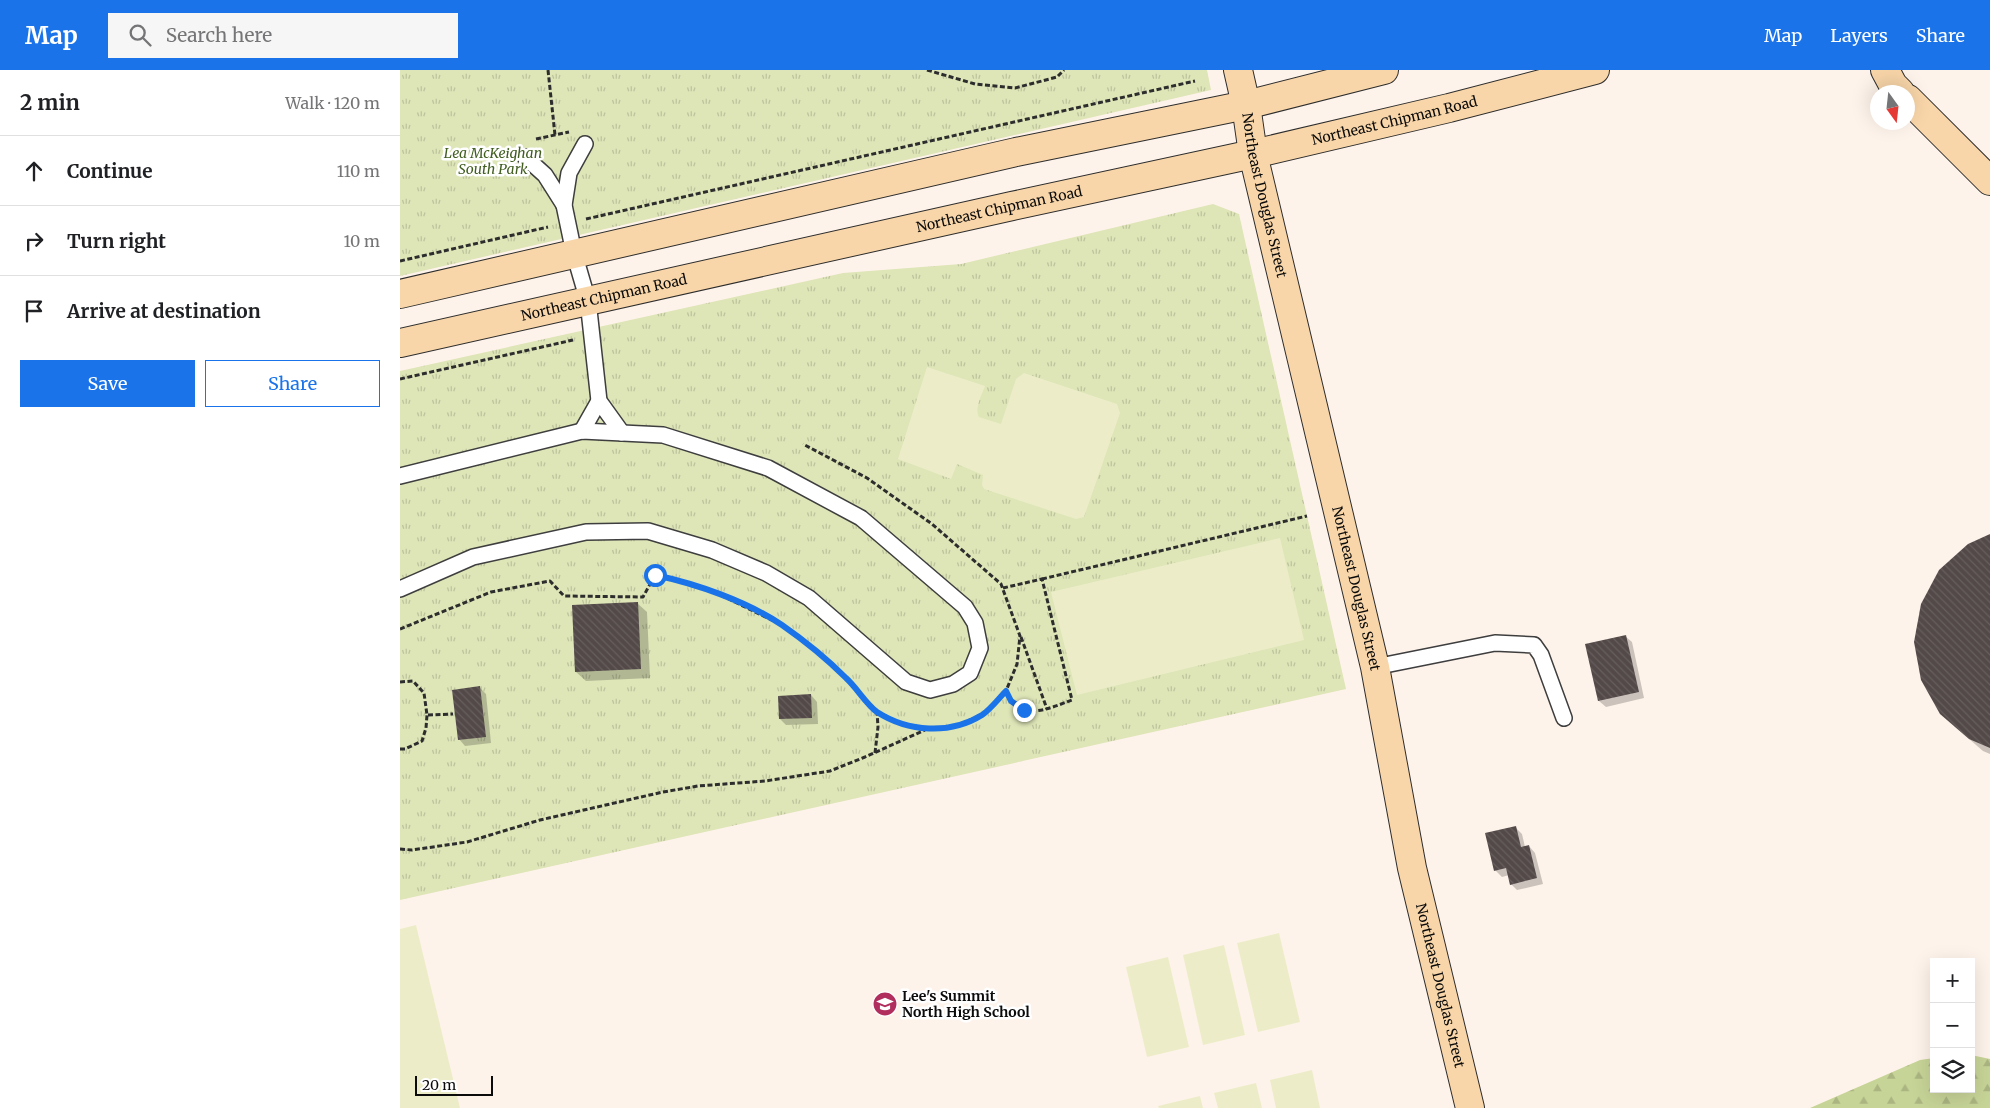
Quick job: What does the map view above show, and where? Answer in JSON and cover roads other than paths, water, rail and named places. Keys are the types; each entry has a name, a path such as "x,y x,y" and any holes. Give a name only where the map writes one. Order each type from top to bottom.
{"main road":[{"name":"Northeast Douglas Street","path":"1238,70 1246,105 1253,154 1375,667 1412,868 1470,1108"},
{"path":"400,294 1016,152 1246,105 1384,70"},
{"name":"Northeast Chipman Road","path":"400,343 1253,154 1449,108 1596,70"},
{"path":"1885,70 1893,85"},
{"path":"1915,107 1990,181"}],"lane":[{"path":"584,144 569,173 564,205 574,253 588,301 600,401 622,433"},
{"path":"526,149 564,205"},
{"path":"582,431 600,401"},
{"path":"400,476 582,431 663,434 768,468 861,518 965,607 975,623 980,648 970,672 953,684 930,690 906,682 808,598 766,573 712,550 648,531 586,532 473,558 400,589"},
{"path":"1375,667 1495,643 1534,645 1541,655 1564,718"}],"place":[{"name":"Lee's Summit North High School","path":"885,1004"}],"park label":[{"name":"Lea McKeighan South Park","path":"493,162"}]}
